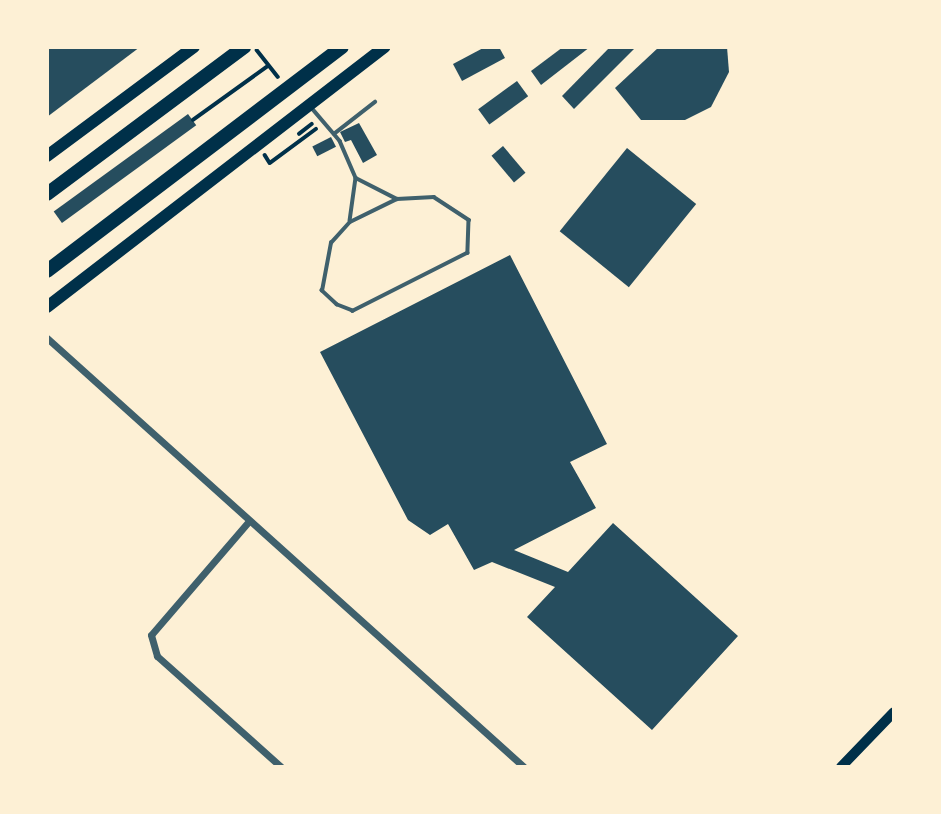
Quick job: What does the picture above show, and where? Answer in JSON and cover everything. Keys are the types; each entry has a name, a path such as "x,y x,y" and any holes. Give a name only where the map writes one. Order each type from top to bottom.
{"highway":[{"path":"47,156 194,47"},
{"path":"47,194 243,47"},
{"path":"47,271 342,47"},
{"path":"47,307 385,47"}],"main road":[{"path":"841,767 894,712"}],"street":[{"path":"47,338 524,767"},
{"path":"249,521 151,635 158,656 281,767"}],"lane":[{"path":"334,134 374,102"},
{"path":"309,105 334,134 356,178 350,222"},
{"path":"356,178 397,199"},
{"path":"434,197 469,220 468,253 354,311 337,305 322,291 331,243 350,222 397,199 434,197"}],"path":[{"path":"193,120 268,66"}],"building":[{"path":"47,47 140,47 47,117"},
{"path":"485,47 499,47 505,58 462,81 453,64"},
{"path":"563,47 590,47 541,85 531,71"},
{"path":"610,47 636,47 574,109 562,96"},
{"path":"659,47 727,47 729,72 711,107 685,120 641,120 615,88"},
{"path":"517,81 528,96 489,125 478,109"},
{"path":"188,114 196,125 62,223 54,212"},
{"path":"359,123 377,155 363,163 351,140 345,142 340,132"},
{"path":"331,137 336,147 317,156 312,147"},
{"path":"503,146 525,173 514,182 492,156"},
{"path":"627,148 696,204 629,287 560,231"},
{"path":"510,255 607,444 570,462 596,508 514,550 568,572 613,523 738,636 652,730 527,617 555,587 492,562 474,570 448,524 430,535 408,520 320,352"}]}
